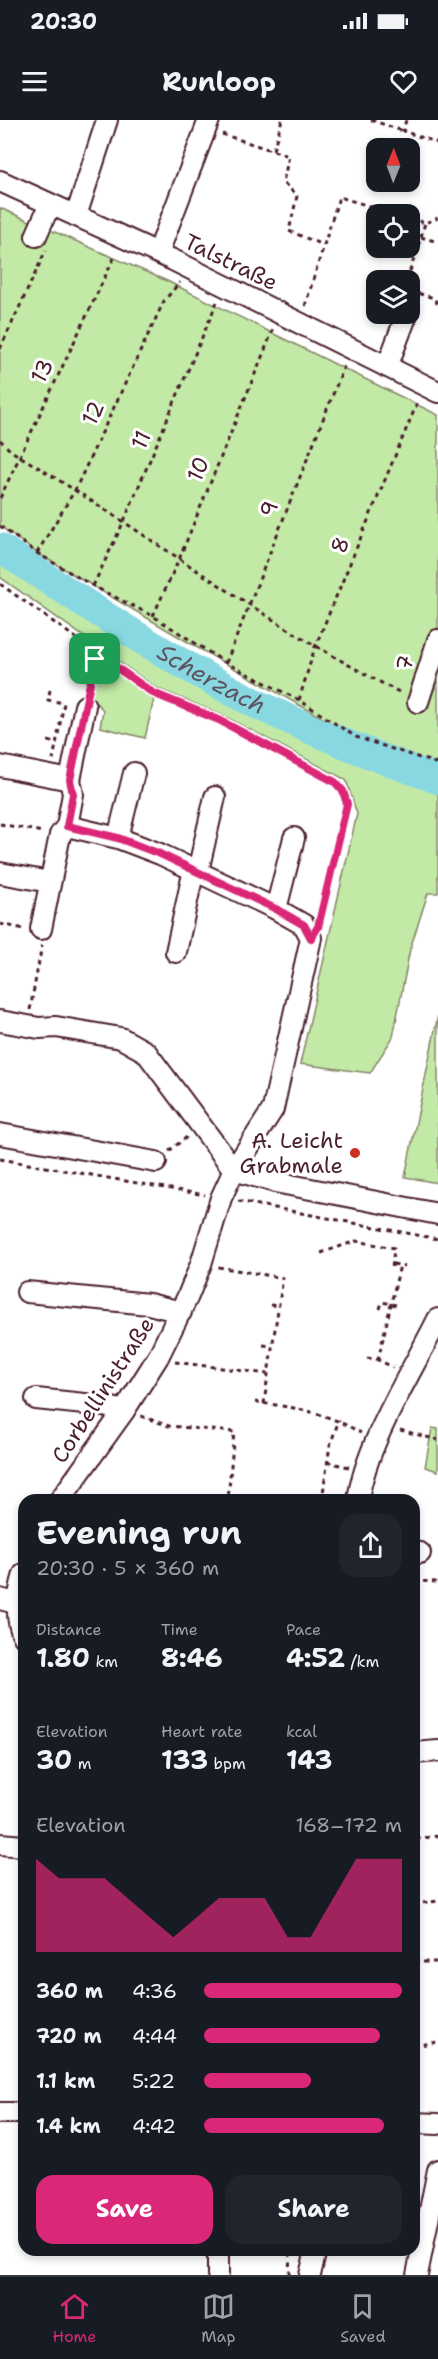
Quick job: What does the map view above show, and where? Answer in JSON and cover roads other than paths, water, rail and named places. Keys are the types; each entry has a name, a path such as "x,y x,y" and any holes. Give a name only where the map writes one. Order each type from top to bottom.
{"street":[{"path":"76,216 107,120"},
{"path":"158,253 208,124"},
{"name":"Talstraße","path":"0,181 158,253 438,392"},
{"path":"43,240 50,204"},
{"path":"387,367 402,324"},
{"name":"7","path":"418,702 438,640"},
{"path":"41,929 50,882 73,794 70,780 85,706"},
{"path":"0,766 70,780"},
{"path":"118,838 134,773"},
{"path":"176,952 215,797"},
{"path":"63,830 118,838 196,870 276,909 294,838"},
{"path":"0,873 50,882"},
{"name":"Corbellinistraße","path":"64,1494 124,1411 158,1357 181,1312 201,1263 221,1198 234,1170 273,1109 311,938 304,925 276,909"},
{"path":"0,1021 39,1028 56,1027 121,1038 146,1052 234,1170 275,1182 438,1214"},
{"path":"0,1134 156,1162"},
{"path":"27,1292 130,1302 181,1312"},
{"path":"359,1494 364,1471 380,1434 438,1319"},
{"path":"36,1399 104,1406 124,1411"},
{"path":"18,1585 9,1601 18,1627"},
{"path":"420,1753 438,1752"},
{"path":"0,1844 18,1846"},
{"path":"0,2113 18,2113"},
{"path":"420,2123 438,2124"},
{"path":"417,2275 438,2170"},
{"path":"218,2256 218,2275"},
{"path":"310,2275 315,2256"}],"waterway":[{"name":"Scherzach","path":"0,548 128,631 227,689 326,736 438,779"}],"place":[{"name":"A. Leicht Grabmale","path":"355,1153"}]}
